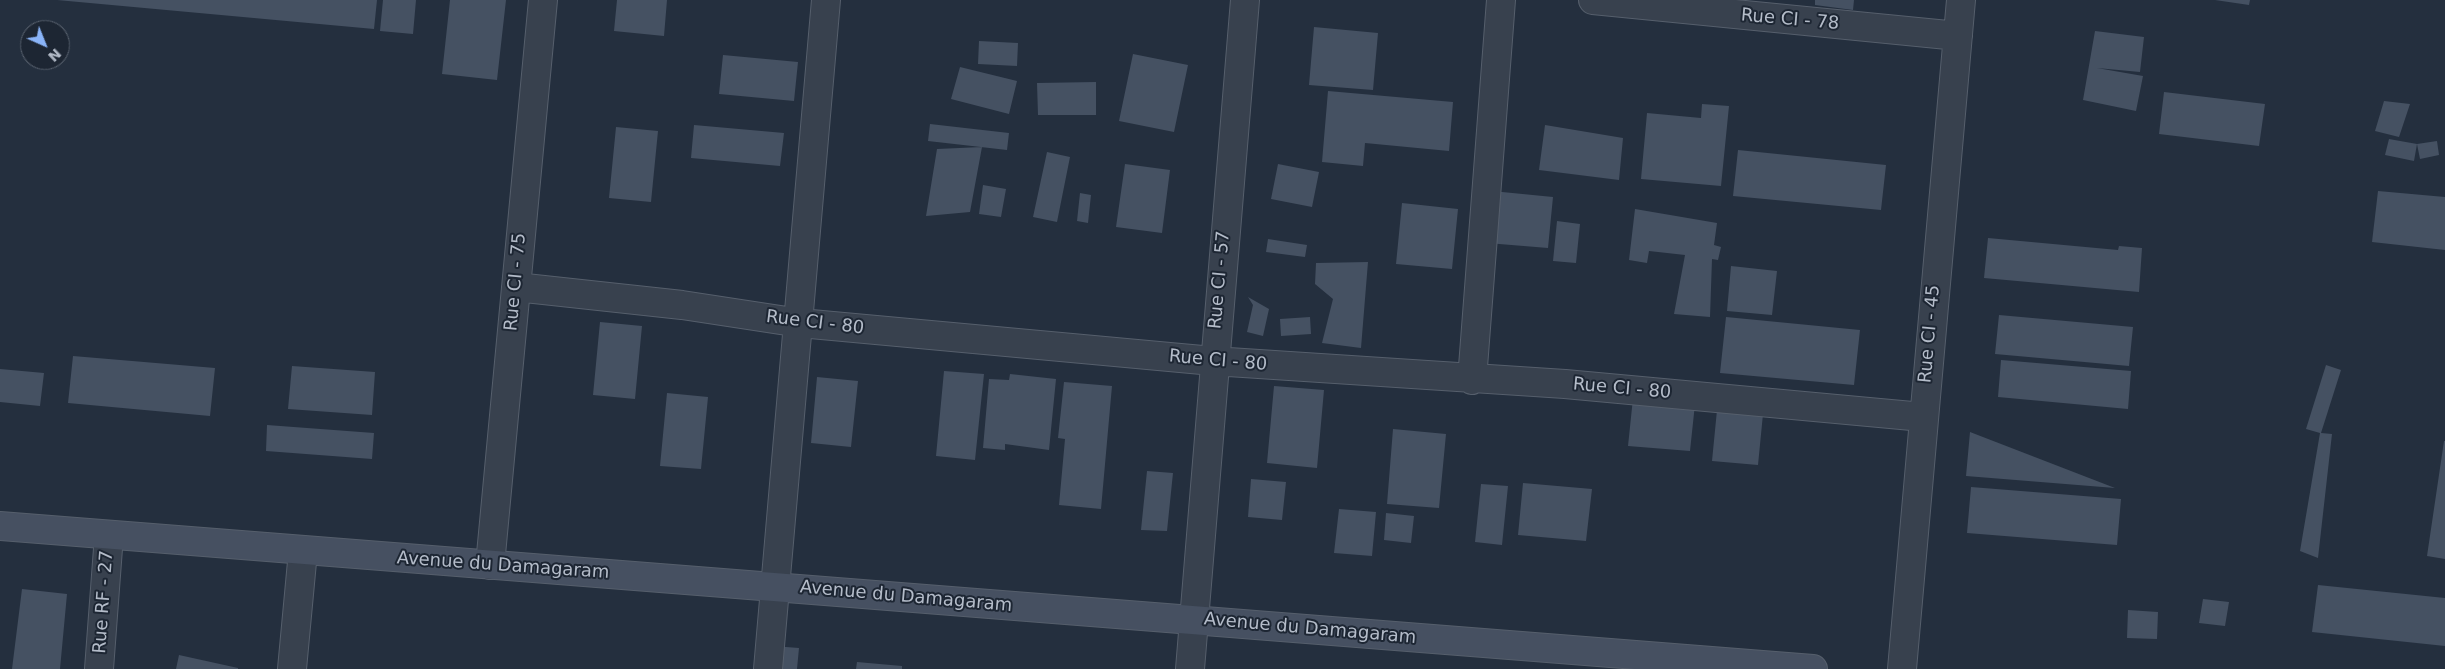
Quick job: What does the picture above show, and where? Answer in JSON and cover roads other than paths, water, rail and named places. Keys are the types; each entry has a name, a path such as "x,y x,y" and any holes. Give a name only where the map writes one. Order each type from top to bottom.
{"street":[{"name":"Rue CI - 75","path":"490,565 543,0"},
{"path":"768,669 800,323 826,0"},
{"name":"Rue CI - 57","path":"1190,669 1213,361 1245,0"},
{"path":"1472,380 1501,0"},
{"name":"Rue CI - 78","path":"1593,0 1958,36"},
{"name":"Rue CI - 45","path":"1902,669 1961,0"},
{"name":"Rue CI - 80","path":"516,287 682,305 800,323 1213,361 1472,380 1565,384 1923,417"},
{"name":"Avenue du Damagaram","path":"0,526 1813,669"},
{"name":"Rue RF - 27","path":"99,669 109,535"},
{"path":"292,669 303,551"}]}
